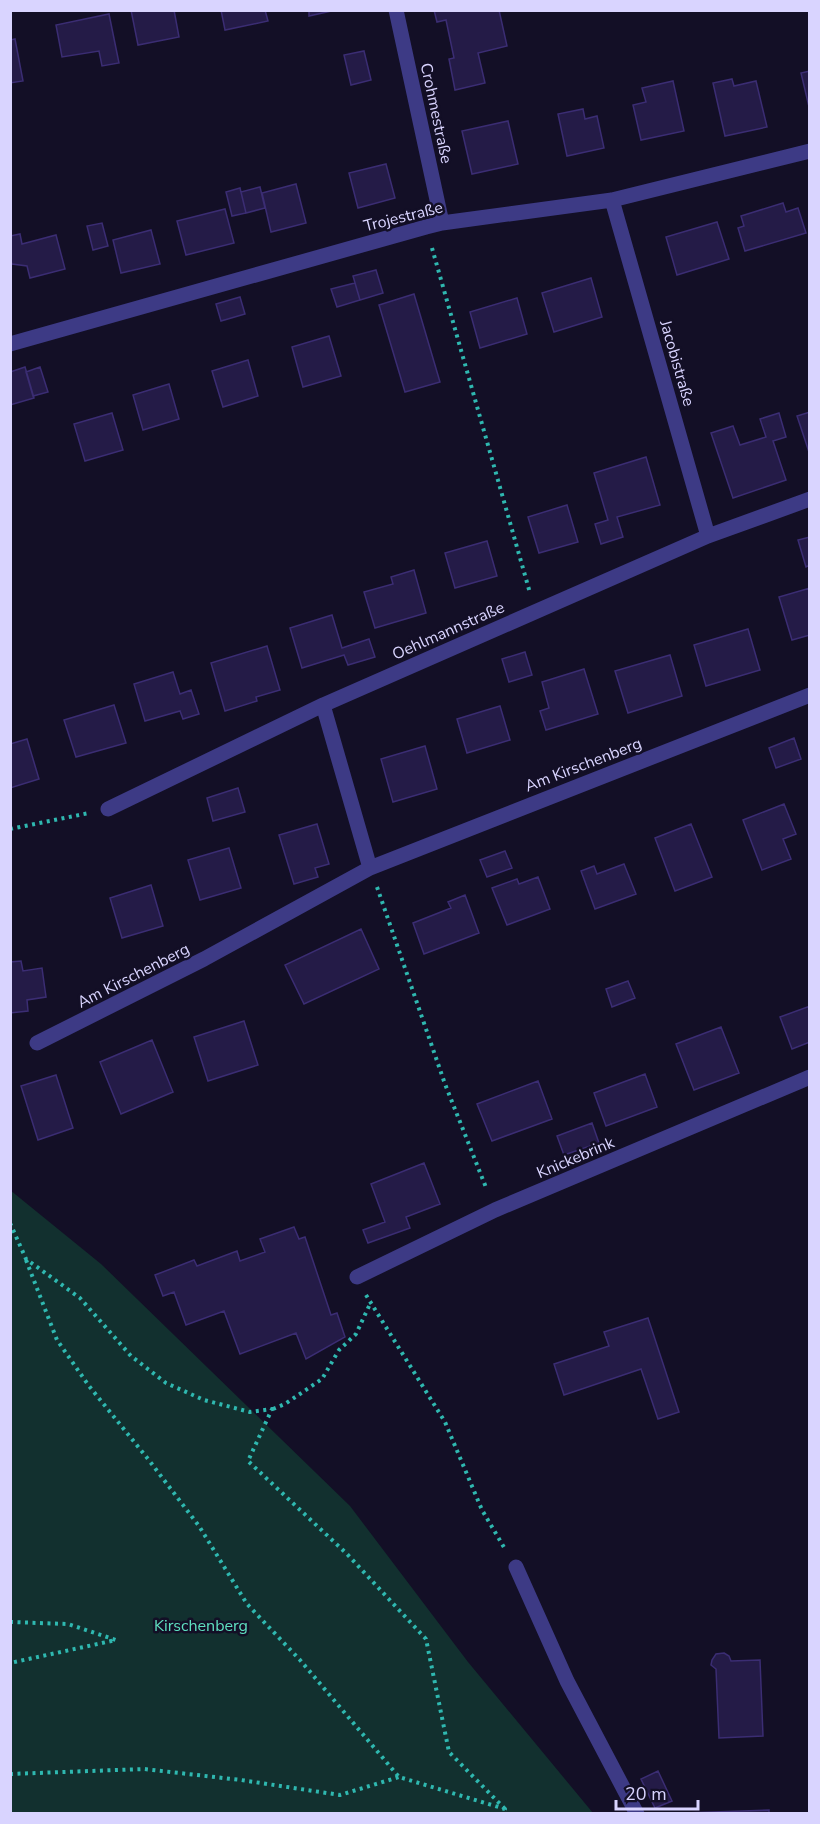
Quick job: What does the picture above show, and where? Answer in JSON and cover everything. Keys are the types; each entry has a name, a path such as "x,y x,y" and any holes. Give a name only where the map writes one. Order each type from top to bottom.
{"street":[{"name":"Crohmestraße","path":"396,10 442,224"},
{"name":"Trojestraße","path":"10,344 426,227 612,200 810,151"},
{"name":"Jacobistraße","path":"612,200 708,536"},
{"name":"Oehlmannstraße","path":"108,809 323,705 708,536 810,499"},
{"name":"Am Kirschenberg","path":"37,1043 204,959 370,867 810,695"},
{"path":"323,705 370,867"},
{"name":"Knickebrink","path":"357,1277 495,1210 810,1077"},
{"path":"516,1567 567,1681 637,1814"}],"path":[{"path":"426,227 536,612"},
{"path":"10,829 108,809"},
{"path":"370,867 445,1084 495,1210"},
{"path":"10,1223 57,1340 89,1386 199,1526 247,1604 300,1660 399,1777 503,1811"},
{"path":"26,1259 80,1298 131,1356 166,1383 204,1400 250,1412 272,1409 285,1404 322,1379 339,1350 356,1334 371,1304"},
{"path":"357,1277 371,1304 445,1422 483,1510 516,1567"},
{"path":"272,1409 248,1461 347,1554 426,1639 449,1752 503,1811"},
{"path":"10,1622 68,1624 116,1640 10,1663"},
{"path":"10,1774 144,1769 241,1780 340,1795 399,1777"}],"green space":[{"name":"Kirschenberg","path":"10,1190 101,1264 350,1506 468,1662 593,1813 11,1813"}],"building":[{"path":"131,10 174,10 179,37 138,45"},
{"path":"221,10 265,10 268,21 225,30"},
{"path":"309,10 336,10 309,16"},
{"path":"434,10 499,10 507,46 478,53 485,83 455,90 449,59 454,58 446,20 437,22"},
{"path":"109,14 119,63 102,66 99,51 62,57 56,25"},
{"path":"15,39 23,81 10,83 10,40"},
{"path":"364,51 371,80 351,85 344,55"},
{"path":"810,71 810,111 801,73"},
{"path":"732,79 734,86 756,81 767,127 725,136 713,83"},
{"path":"673,81 684,131 641,140 633,105 646,102 642,88"},
{"path":"583,109 585,119 597,116 604,148 567,156 558,114"},
{"path":"508,121 518,164 472,174 462,131"},
{"path":"386,164 395,198 358,208 349,173"},
{"path":"296,184 306,223 271,232 262,193"},
{"path":"260,187 265,208 246,213 241,192"},
{"path":"240,188 246,213 232,216 226,192"},
{"path":"783,203 786,212 798,208 806,233 745,251 738,228 744,226 741,216"},
{"path":"225,209 234,243 186,255 177,221"},
{"path":"717,222 729,259 677,275 666,237"},
{"path":"102,223 108,246 93,250 87,226"},
{"path":"151,230 160,264 121,273 113,240"},
{"path":"20,234 22,244 56,235 65,269 30,278 27,266 12,264 10,236"},
{"path":"376,270 383,293 360,300 353,276"},
{"path":"591,278 602,317 554,332 542,293"},
{"path":"355,283 360,300 337,307 331,289"},
{"path":"414,294 440,382 405,392 379,305"},
{"path":"240,297 245,314 221,321 216,304"},
{"path":"517,298 527,334 480,348 470,312"},
{"path":"329,336 341,376 303,387 292,347"},
{"path":"248,360 258,396 223,407 212,371"},
{"path":"25,367 34,398 10,405 10,372"},
{"path":"40,367 48,392 33,396 26,372"},
{"path":"169,384 179,419 143,430 133,395"},
{"path":"810,412 810,455 797,416"},
{"path":"112,413 123,450 85,461 74,424"},
{"path":"779,413 786,437 773,441 786,480 733,498 711,433 733,426 740,445 766,437 760,419"},
{"path":"646,457 660,505 617,517 623,537 601,544 595,524 608,520 594,473"},
{"path":"567,505 578,542 539,553 528,517"},
{"path":"810,537 810,565 806,567 798,540"},
{"path":"487,541 497,576 455,588 445,553"},
{"path":"414,570 426,613 375,628 364,592 393,584 391,577"},
{"path":"810,588 810,635 792,640 779,597"},
{"path":"332,615 342,648 369,639 375,657 348,665 344,655 302,668 290,628"},
{"path":"748,629 760,670 706,686 694,645"},
{"path":"267,646 280,690 256,697 257,701 225,711 211,663"},
{"path":"525,652 532,675 509,682 502,659"},
{"path":"670,655 682,696 628,713 615,671"},
{"path":"584,669 598,714 546,730 540,711 549,708 542,682"},
{"path":"173,672 180,694 191,690 199,714 183,719 180,711 145,721 134,684"},
{"path":"114,705 126,743 76,757 64,720"},
{"path":"500,706 510,740 467,753 457,719"},
{"path":"794,738 801,759 776,768 769,748"},
{"path":"27,739 39,779 10,788 10,744"},
{"path":"425,746 437,789 393,802 381,759"},
{"path":"238,788 245,812 213,821 207,798"},
{"path":"784,804 796,834 783,839 791,859 762,870 743,820"},
{"path":"317,824 329,864 315,868 318,877 294,884 279,835"},
{"path":"691,824 712,877 675,891 655,838"},
{"path":"229,848 241,888 200,900 188,860"},
{"path":"505,851 512,868 487,877 480,860"},
{"path":"624,864 636,894 595,909 581,871 594,866 597,874"},
{"path":"538,877 550,909 507,925 492,888 517,879 519,884"},
{"path":"151,885 163,926 122,938 110,898"},
{"path":"465,895 479,933 424,954 413,923 451,908 448,902"},
{"path":"361,929 379,969 304,1004 285,965"},
{"path":"21,961 23,971 42,968 46,997 27,1000 28,1011 10,1013 10,962"},
{"path":"628,981 635,998 612,1007 606,989"},
{"path":"810,1006 810,1042 792,1049 780,1017"},
{"path":"244,1021 258,1065 208,1081 194,1037"},
{"path":"721,1027 739,1073 694,1090 676,1044"},
{"path":"152,1040 173,1092 121,1114 100,1062"},
{"path":"645,1074 657,1107 606,1126 594,1093"},
{"path":"56,1075 73,1128 38,1140 21,1086"},
{"path":"538,1081 552,1119 492,1141 477,1104"},
{"path":"592,1123 599,1143 564,1155 557,1136"},
{"path":"424,1163 440,1204 406,1217 410,1228 368,1243 363,1230 385,1222 371,1184"},
{"path":"294,1227 299,1239 305,1237 331,1315 337,1313 345,1337 306,1359 296,1333 240,1354 224,1311 186,1325 174,1292 163,1296 155,1275 194,1260 197,1266 237,1251 240,1261 265,1252 260,1239"},
{"path":"648,1318 679,1412 658,1419 641,1369 564,1395 554,1364 609,1346 604,1332"},
{"path":"724,1653 731,1661 760,1660 763,1736 719,1738 716,1669 711,1665 716,1654"},
{"path":"658,1771 672,1801 655,1808 641,1779"},
{"path":"769,1810 769,1814 685,1814 685,1813"}]}
